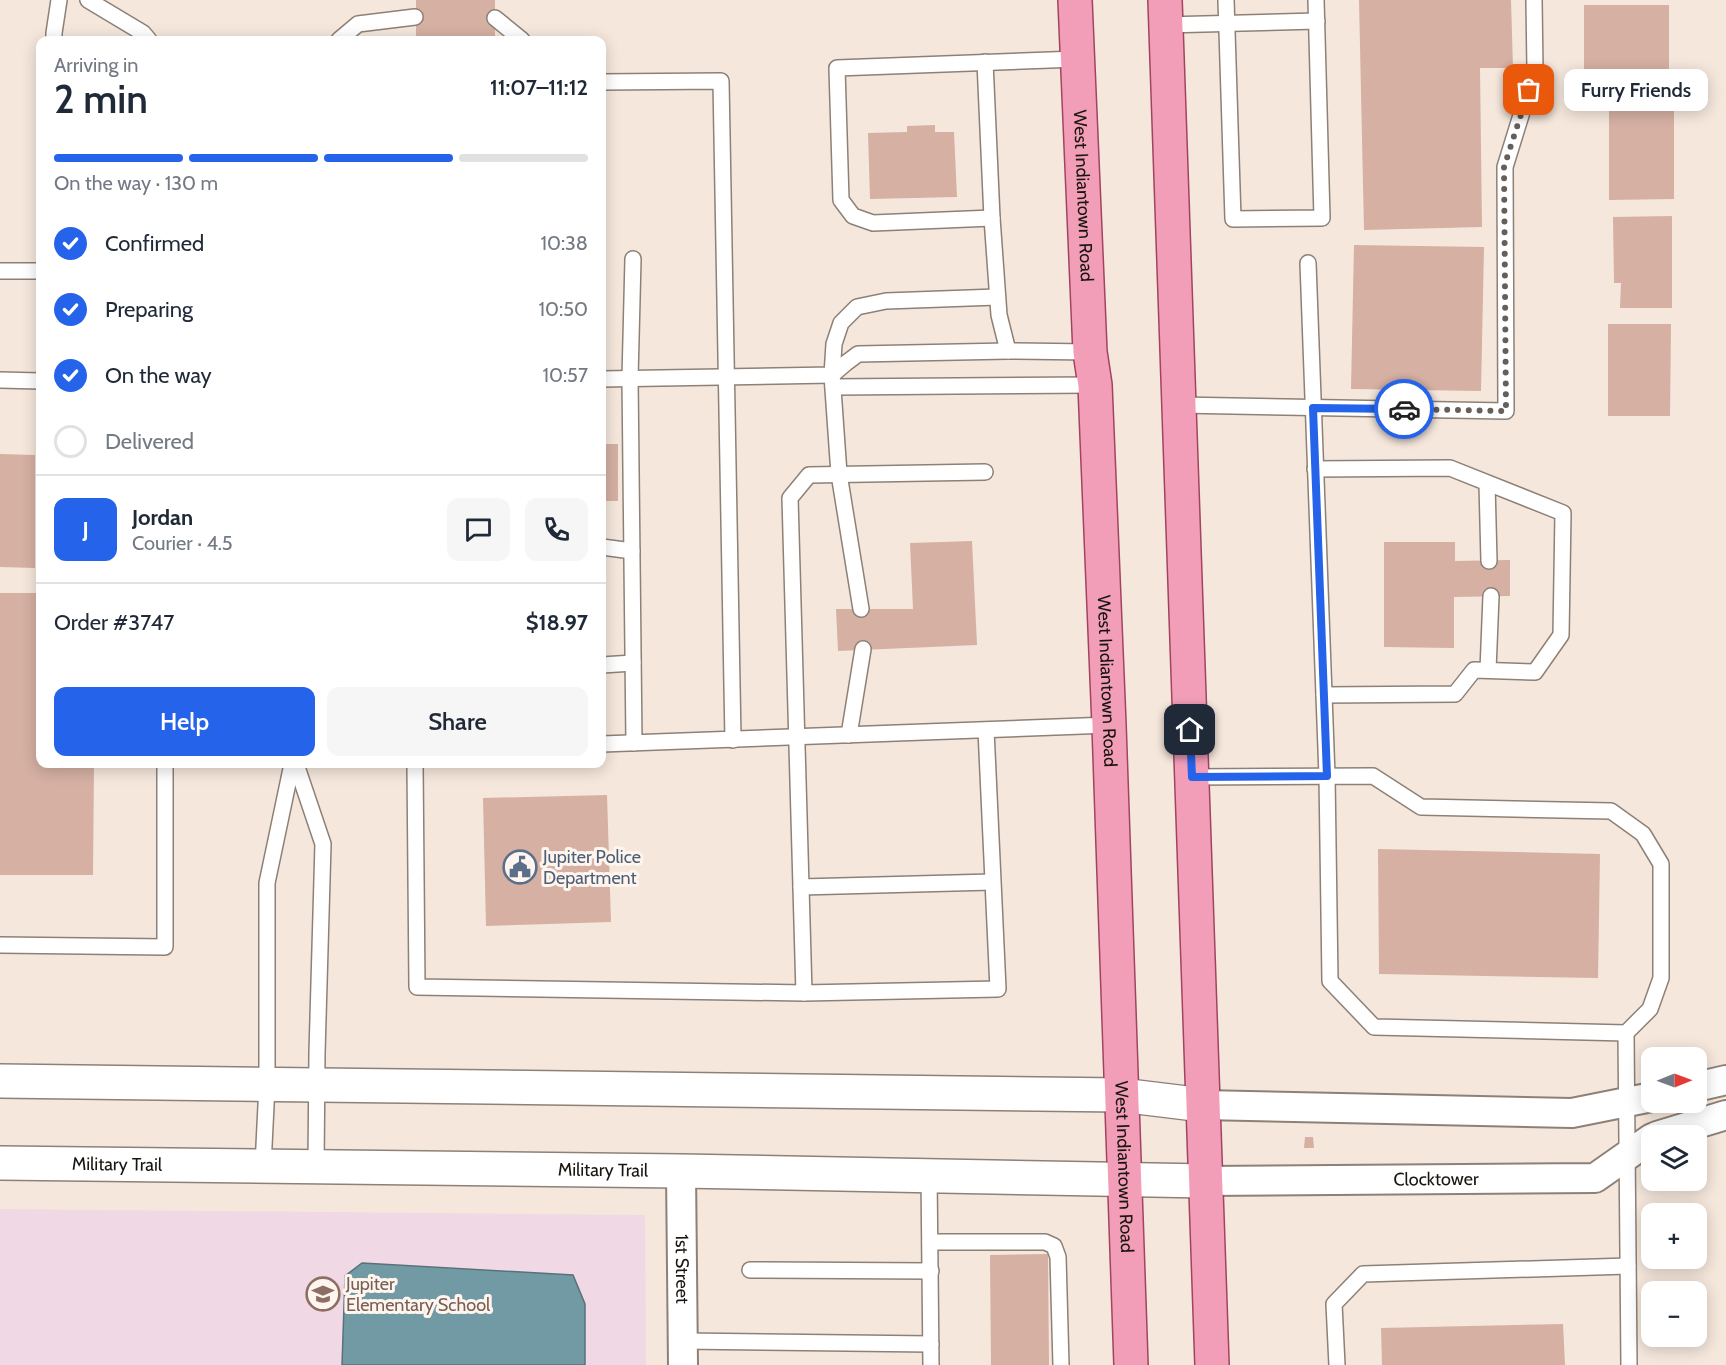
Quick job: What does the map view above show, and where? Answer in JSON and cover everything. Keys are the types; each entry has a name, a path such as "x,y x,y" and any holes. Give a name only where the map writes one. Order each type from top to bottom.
{"main road":[{"name":"West Indiantown Road","path":"1075,0 1090,352 1095,385 1131,1365"},
{"path":"1165,13 1212,1365"},
{"path":"0,1082 1122,1095 1203,1106"},
{"name":"Military Trail","path":"0,1163 681,1171 1206,1181"}],"street":[{"path":"1707,1084 1726,1080"},
{"path":"1203,1106 1572,1113 1639,1099"},
{"path":"1695,1125 1726,1116"},
{"name":"Clocktower","path":"1206,1181 1594,1178 1641,1145"},
{"name":"1st Street","path":"681,1171 683,1353"}],"lane":[{"path":"54,36 59,0"},
{"path":"88,0 146,36"},
{"path":"1226,0 1233,219 1322,218 1316,0"},
{"path":"1179,405 1506,411 1504,167 1535,70 1534,0"},
{"path":"1165,13 1227,24 1317,21"},
{"path":"344,36 358,24 416,17"},
{"path":"495,18 517,36"},
{"path":"992,218 873,223 853,216 841,200 837,68 1077,59"},
{"path":"985,62 997,297 1008,351"},
{"path":"606,82 721,81 733,740"},
{"path":"633,259 630,378 634,743"},
{"path":"1192,777 1327,776 1372,776 1421,807 1611,811 1643,834 1661,864 1661,978 1650,1009 1626,1033 1374,1027 1330,981 1327,776 1308,262"},
{"path":"0,271 36,271"},
{"path":"861,609 839,474 833,381 834,344 841,323 856,307 886,301 997,297"},
{"path":"833,381 846,363 858,354 1090,352"},
{"path":"606,379 726,376 833,381 1095,385"},
{"path":"0,380 36,381"},
{"path":"1315,469 1450,468 1563,513 1561,635 1535,672 1474,670 1455,694 1324,695"},
{"path":"804,993 790,498 809,475 985,472"},
{"path":"1487,484 1489,561"},
{"path":"606,548 632,551"},
{"path":"1488,670 1491,596"},
{"path":"849,735 862,650"},
{"path":"606,665 633,663"},
{"path":"606,744 1108,725"},
{"path":"415,768 417,987 804,993 998,989 986,730"},
{"path":"0,945 165,947 165,768"},
{"path":"263,1166 267,1084 267,883 293,768"},
{"path":"295,768 323,844 316,1166"},
{"path":"801,887 992,882"},
{"path":"1626,1033 1639,1099 1627,1155 1629,1365"},
{"path":"930,1175 932,1365"},
{"path":"930,1242 1045,1242 1054,1246 1058,1257 1061,1365"},
{"path":"1337,1365 1334,1304 1363,1274 1628,1266"},
{"path":"750,1270 931,1271"},
{"path":"683,1353 931,1344"}],"shaded area":[{"name":"Jupiter Elementary School","path":"0,1209 645,1215 646,1365 0,1365"}],"water":[{"path":"362,1263 573,1275 585,1304 585,1365 342,1365 345,1276"}],"building":[{"path":"416,0 495,0 495,36 416,36"},
{"path":"1359,0 1511,0 1513,68 1480,68 1482,227 1364,230"},
{"path":"1584,5 1669,5 1669,88 1584,88"},
{"path":"1674,108 1674,199 1609,200 1609,109"},
{"path":"935,125 935,132 954,132 957,197 870,199 868,133 907,132 907,126"},
{"path":"1672,216 1672,308 1620,308 1621,283 1614,283 1613,217"},
{"path":"1354,245 1484,247 1481,391 1351,389"},
{"path":"1608,324 1671,324 1670,416 1608,416"},
{"path":"606,444 618,444 618,501 606,501"},
{"path":"0,454 35,455 35,568 0,567"},
{"path":"972,541 977,645 838,651 836,609 913,609 910,543"},
{"path":"1384,542 1455,542 1455,561 1510,560 1510,596 1454,597 1454,648 1384,647"},
{"path":"0,593 36,593 36,768 94,768 93,875 0,875"},
{"path":"607,795 611,922 486,926 483,798"},
{"path":"1378,849 1600,854 1598,978 1379,974"},
{"path":"1305,1137 1313,1137 1314,1148 1304,1148"},
{"path":"1048,1254 1049,1365 991,1365 990,1255"},
{"path":"1563,1324 1565,1365 1382,1365 1381,1328"}],"way so far":[{"path":"1404,409 1506,411 1504,167 1529,90"}],"place":[{"name":"Furry Friends","path":"1529,90"},
{"name":"Jupiter Police Department","path":"520,867"},
{"name":"Jupiter Elementary School","path":"323,1294"}],"route":[{"path":"1190,730 1192,777 1327,776 1313,408 1404,409"}]}
